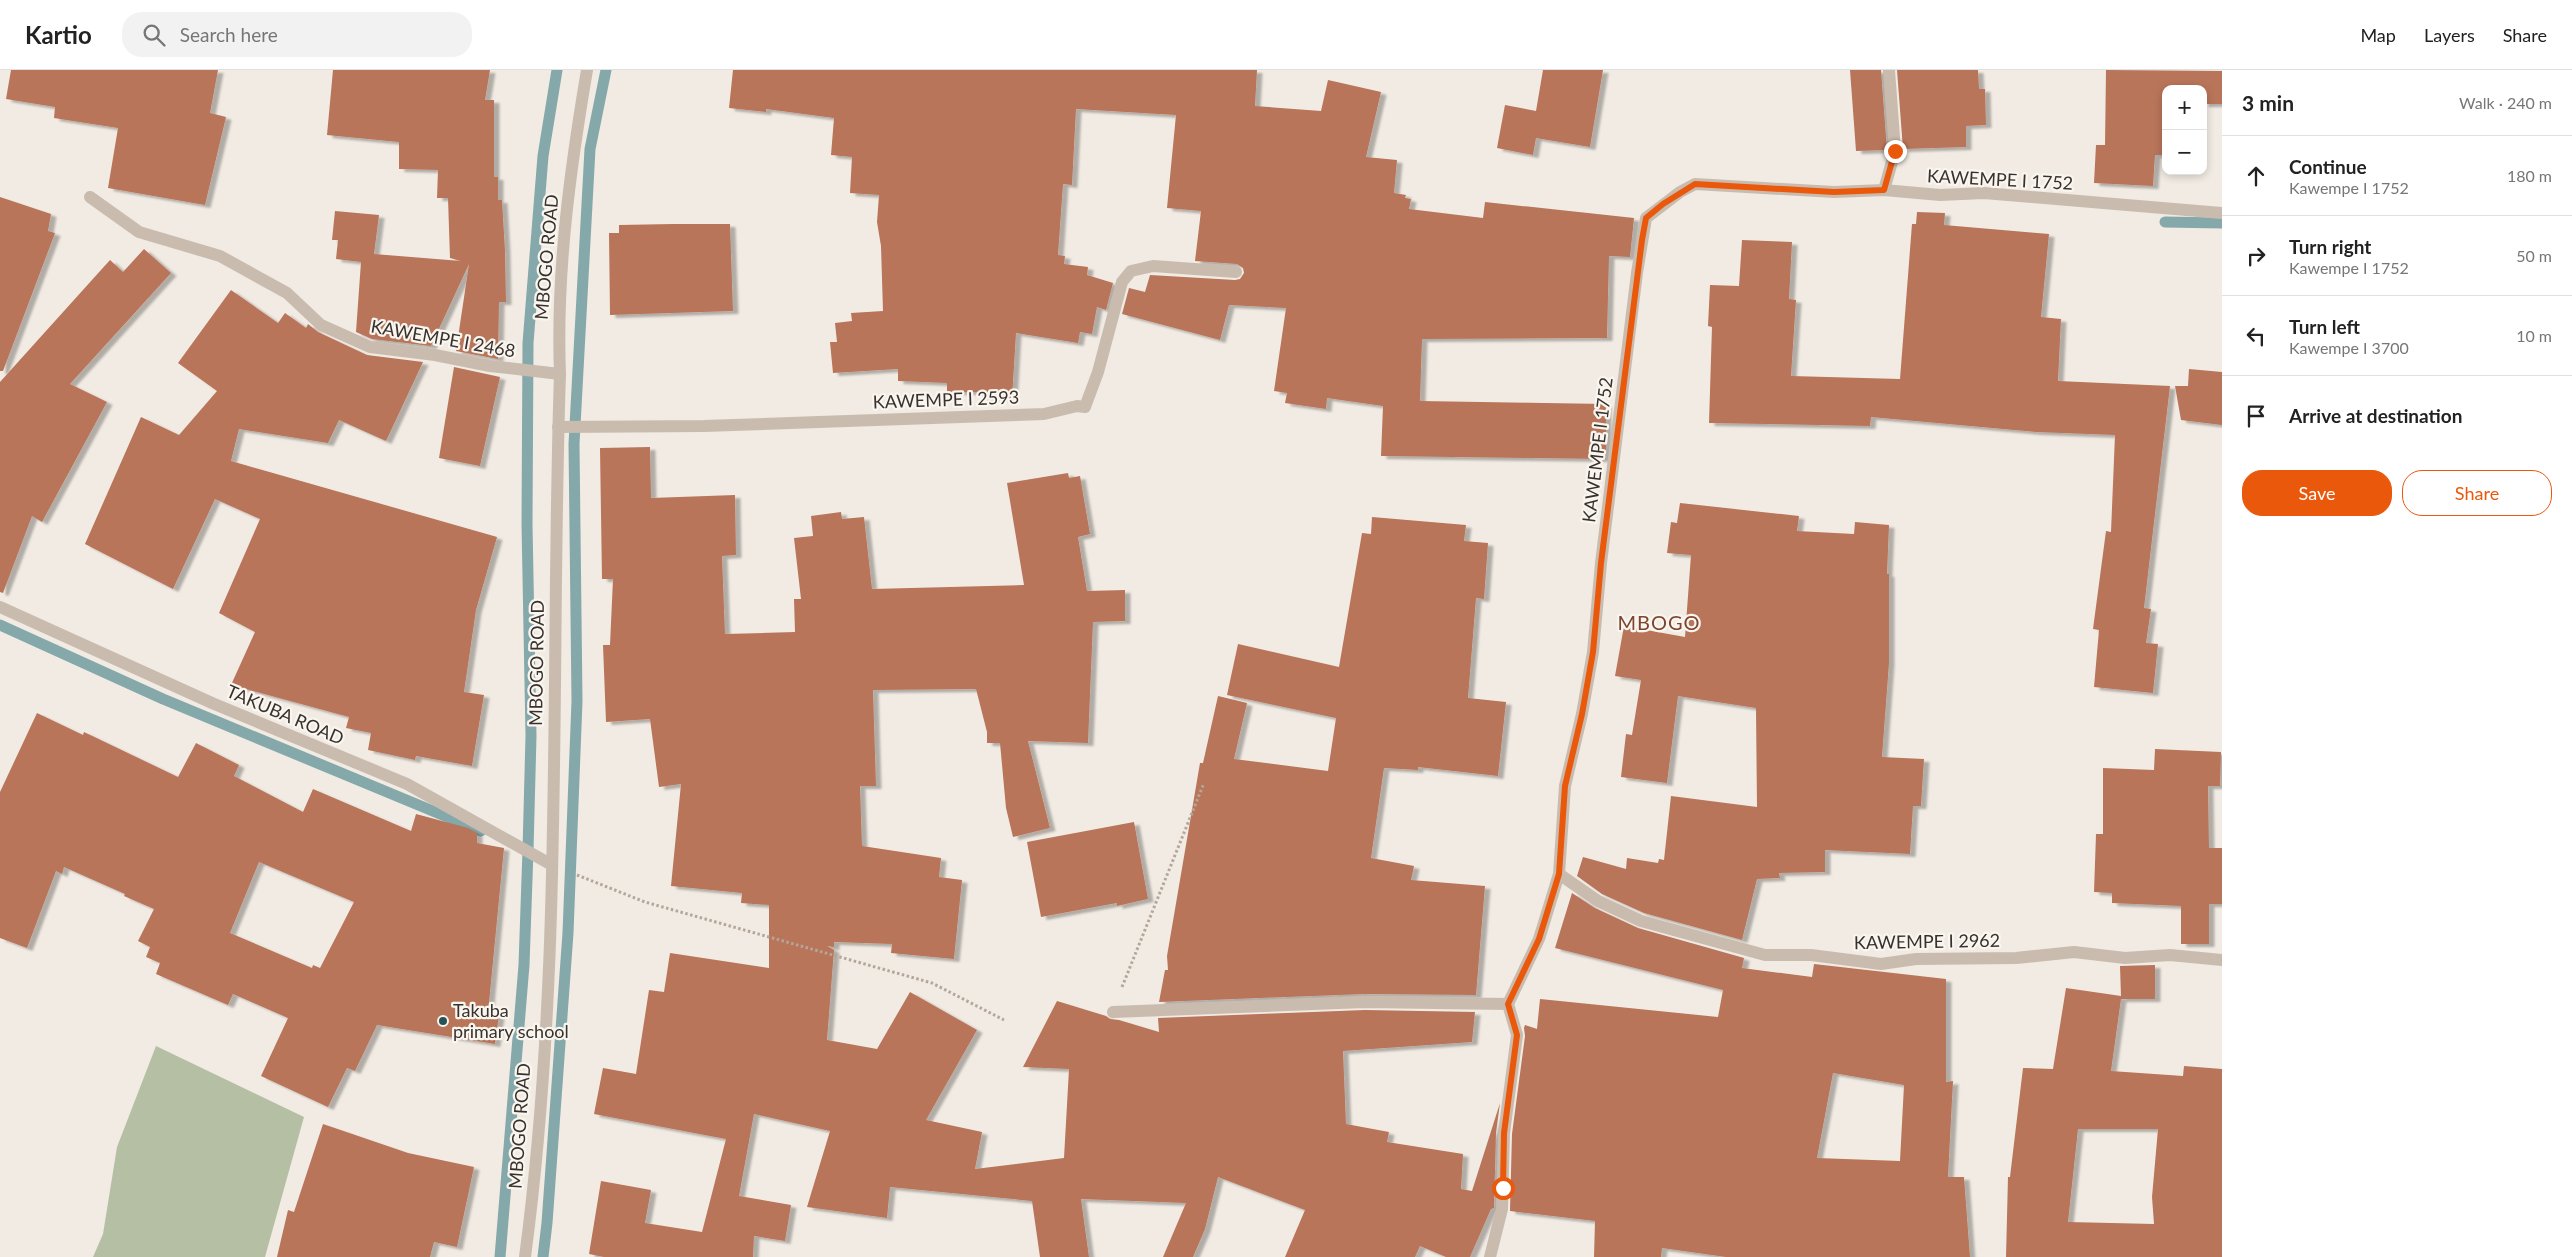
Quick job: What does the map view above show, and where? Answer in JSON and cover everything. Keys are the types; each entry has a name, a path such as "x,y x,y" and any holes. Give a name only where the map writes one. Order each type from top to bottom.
{"street":[{"name":"MBOGO ROAD","path":"525,1257 532,1205 550,964 560,374 558,331 564,239 576,134 587,70"},
{"path":"1884,190 1895,151 1889,70"},
{"name":"KAWEMPE I 1752","path":"1508,1004 1539,939 1559,874 1565,786 1582,714 1593,652 1601,563 1638,265 1646,218 1663,204 1695,184 1834,192 1884,190 1940,195 1984,193 2222,213"},
{"name":"KAWEMPE I 2468","path":"90,197 139,232 220,256 287,293 321,325 370,347 435,355 490,366 560,374"},
{"name":"KAWEMPE I 2593","path":"558,427 704,426 1044,414 1077,406 1085,407 1098,372 1122,282 1132,271 1153,266 1236,272"},
{"name":"TAKUBA ROAD","path":"0,607 212,703 407,784 552,865"},
{"name":"KAWEMPE I 2962","path":"1559,874 1598,901 1641,921 1765,954 1811,955 1881,964 1916,959 2016,958 2074,952 2125,958 2170,955 2222,960"},
{"path":"1113,1012 1364,1002 1508,1004 1517,1035 1504,1133 1502,1209 1490,1257"}],"path":[{"path":"1113,1012 1204,784"},
{"path":"552,865 645,902 932,983 1004,1020"}],"green space":[{"path":"156,1046 304,1117 265,1257 93,1257 103,1234 117,1147"}],"building":[{"path":"11,70 218,70 210,113 226,117 205,205 108,188 118,128 54,118 55,107 6,99"},
{"path":"333,70 490,70 485,100 494,100 494,177 498,177 498,200 502,200 505,251 506,302 499,302 498,359 456,351 469,264 431,346 372,339 356,332 361,262 336,259 338,240 332,240 335,211 379,215 374,254 461,261 450,258 448,198 437,198 438,170 399,169 399,142 327,135"},
{"path":"733,70 1257,70 1255,106 1321,111 1328,80 1381,92 1366,157 1397,160 1394,193 1406,195 1405,198 1411,199 1409,209 1483,218 1485,202 1634,218 1630,257 1609,256 1607,338 1422,339 1420,401 1606,404 1606,459 1381,456 1383,406 1327,398 1326,409 1285,403 1287,393 1274,391 1286,308 1229,305 1220,340 1122,314 1129,288 1145,292 1150,275 1235,280 1240,279 1244,273 1243,268 1237,264 1195,261 1201,211 1167,208 1176,115 1076,109 1072,185 1063,184 1058,255 1065,256 1064,264 1088,267 1087,275 1113,283 1106,310 1097,307 1092,334 1080,332 1078,343 1016,333 1012,399 982,397 982,392 947,392 947,383 898,381 898,369 833,373 830,342 837,342 835,323 852,321 851,313 883,311 881,246 877,222 879,195 850,193 852,157 831,155 834,118 766,109 766,112 729,108"},
{"path":"1543,70 1603,70 1590,147 1536,138 1533,155 1497,148 1505,105 1536,111"},
{"path":"1850,70 1881,70 1887,150 1856,151"},
{"path":"1897,70 1978,70 1979,89 1985,89 1986,125 1966,126 1966,147 1903,149"},
{"path":"2106,70 2222,71 2222,104 2207,104 2207,85 2162,85 2162,155 2155,155 2153,186 2094,183 2096,145 2105,145"},
{"path":"0,197 51,214 48,231 55,233 3,371 0,371"},
{"path":"1917,212 1945,213 1944,225 2049,234 2041,317 2061,319 2058,381 2170,386 2144,608 2151,609 2146,643 2158,644 2153,693 2094,687 2099,630 2093,629 2106,531 2111,532 2115,435 2036,432 1871,417 1870,426 1709,423 1712,327 1708,326 1710,285 1739,286 1742,240 1792,242 1789,299 1796,300 1791,376 1900,379 1912,224 1916,224"},
{"path":"730,224 733,311 610,315 609,233 619,233 619,225"},
{"path":"144,249 171,273 70,384 107,402 42,522 32,516 3,593 0,592 0,382 110,260 123,272"},
{"path":"231,290 278,323 285,313 306,328 308,324 318,332 367,355 423,362 386,441 339,420 328,443 239,429 231,461 497,537 476,610 464,692 484,695 472,766 416,756 415,760 368,750 371,733 346,728 349,717 231,685 255,632 219,613 260,519 215,499 173,589 85,544 141,417 179,435 217,391 178,363"},
{"path":"454,367 500,377 480,466 439,458"},
{"path":"2189,369 2222,372 2222,425 2181,420 2175,386 2188,386"},
{"path":"650,447 651,498 735,495 736,555 722,556 725,634 795,632 794,599 801,599 794,538 813,536 811,516 841,512 842,519 864,517 872,589 1024,585 1007,483 1068,473 1069,478 1080,476 1090,534 1078,537 1087,591 1125,590 1125,621 1093,622 1088,743 1028,741 1050,828 1013,837 1006,808 1000,743 987,743 987,732 976,689 873,690 876,786 860,786 862,846 941,858 939,877 962,880 954,959 891,953 892,944 834,942 834,947 827,946 834,950 827,1040 877,1049 910,992 977,1030 926,1120 982,1132 975,1169 1064,1158 1069,1069 1023,1067 1057,1001 1106,1016 1110,1019 1159,1032 1158,1018 1365,1010 1475,1012 1472,1042 1343,1051 1346,1124 1389,1132 1387,1142 1463,1154 1461,1189 1472,1191 1500,1103 1496,1133 1494,1208 1491,1209 1470,1257 1446,1257 1420,1246 1415,1257 1285,1257 1305,1210 1218,1177 1205,1229 1193,1257 1163,1257 1186,1203 1081,1199 1089,1257 1040,1257 1032,1201 890,1187 887,1218 807,1207 830,1131 754,1114 739,1196 791,1205 785,1241 754,1236 753,1257 604,1257 589,1254 601,1181 651,1190 645,1223 702,1232 726,1139 594,1114 603,1068 636,1074 649,990 664,992 670,953 769,968 769,905 741,903 742,893 671,886 681,784 659,787 650,719 606,722 603,645 610,645 613,579 602,579 600,448"},
{"path":"1680,503 1799,516 1797,531 1854,534 1855,522 1889,525 1887,574 1889,574 1889,663 1882,757 1924,759 1921,806 1913,806 1910,854 1825,850 1825,872 1779,873 1780,878 1757,879 1742,940 1644,913 1602,894 1577,876 1583,857 1626,869 1627,858 1658,863 1659,859 1664,860 1671,796 1757,807 1756,708 1678,696 1667,783 1621,777 1626,734 1632,735 1641,680 1615,676 1624,626 1685,637 1691,555 1667,553 1671,522 1677,523"},
{"path":"1372,517 1466,525 1464,541 1488,543 1484,599 1476,598 1468,698 1506,702 1498,776 1418,767 1418,770 1384,768 1371,858 1414,866 1411,880 1485,886 1476,995 1365,994 1159,1002 1165,970 1168,970 1167,956 1200,763 1203,763 1218,696 1247,703 1234,759 1328,771 1336,718 1227,695 1238,644 1339,667 1362,533 1371,534"},
{"path":"37,713 83,735 84,732 178,777 196,743 239,765 234,776 303,812 313,789 411,831 416,814 468,828 477,833 477,843 504,848 488,1013 499,1015 495,1044 377,1025 355,1071 347,1068 328,1107 261,1076 288,1018 233,994 228,1005 156,974 160,963 146,957 150,947 138,941 154,909 64,867 62,874 56,871 27,948 0,938 0,792","holes":["259,862 354,902 320,968 313,965 312,968 230,933"]},
{"path":"2155,749 2221,752 2220,786 2208,786 2209,848 2222,848 2222,904 2209,904 2209,944 2181,944 2181,906 2112,903 2112,893 2094,892 2096,834 2103,834 2103,768 2154,770"},
{"path":"1134,822 1148,899 1117,906 1117,903 1041,917 1027,842"},
{"path":"1572,893 1595,908 1638,928 1744,958 1742,968 1812,977 1814,964 1946,979 1946,1082 1953,1081 1948,1177 1964,1177 1970,1257 1726,1257 1662,1248 1661,1257 1594,1257 1595,1221 1510,1211 1512,1134 1525,1036 1524,1028 1525,1025 1537,1029 1540,999 1718,1017 1723,990 1555,948","holes":["1833,1073 1904,1085 1900,1161 1817,1158"]},
{"path":"2155,965 2155,999 2121,999 2111,1071 2183,1076 2184,1066 2222,1069 2222,1257 2006,1257 2008,1177 2010,1177 2023,1068 2053,1069 2066,988 2121,996 2120,966","holes":["2078,1129 2158,1129 2152,1197 2154,1224 2068,1222"]},
{"path":"323,1124 408,1153 474,1167 457,1247 434,1242 430,1257 277,1257 288,1210 294,1212"}],"waterway":[{"path":"500,1257 524,965 528,850 531,736 527,524 528,343 543,156 557,70"},
{"path":"543,1257 568,933 577,701 574,444 590,149 606,70"},
{"path":"2165,222 2222,223"},
{"path":"0,625 163,699 481,831"}],"place":[{"name":"Takuba primary school","path":"443,1021"}],"district":[{"name":"MBOGO","path":"1659,623"}],"route":[{"path":"1503,1188 1504,1133 1517,1035 1508,1004 1539,939 1559,874 1565,786 1582,714 1593,652 1601,563 1634,314 1637,273 1646,218 1680,192 1695,184 1834,192 1884,190 1895,151"}]}
